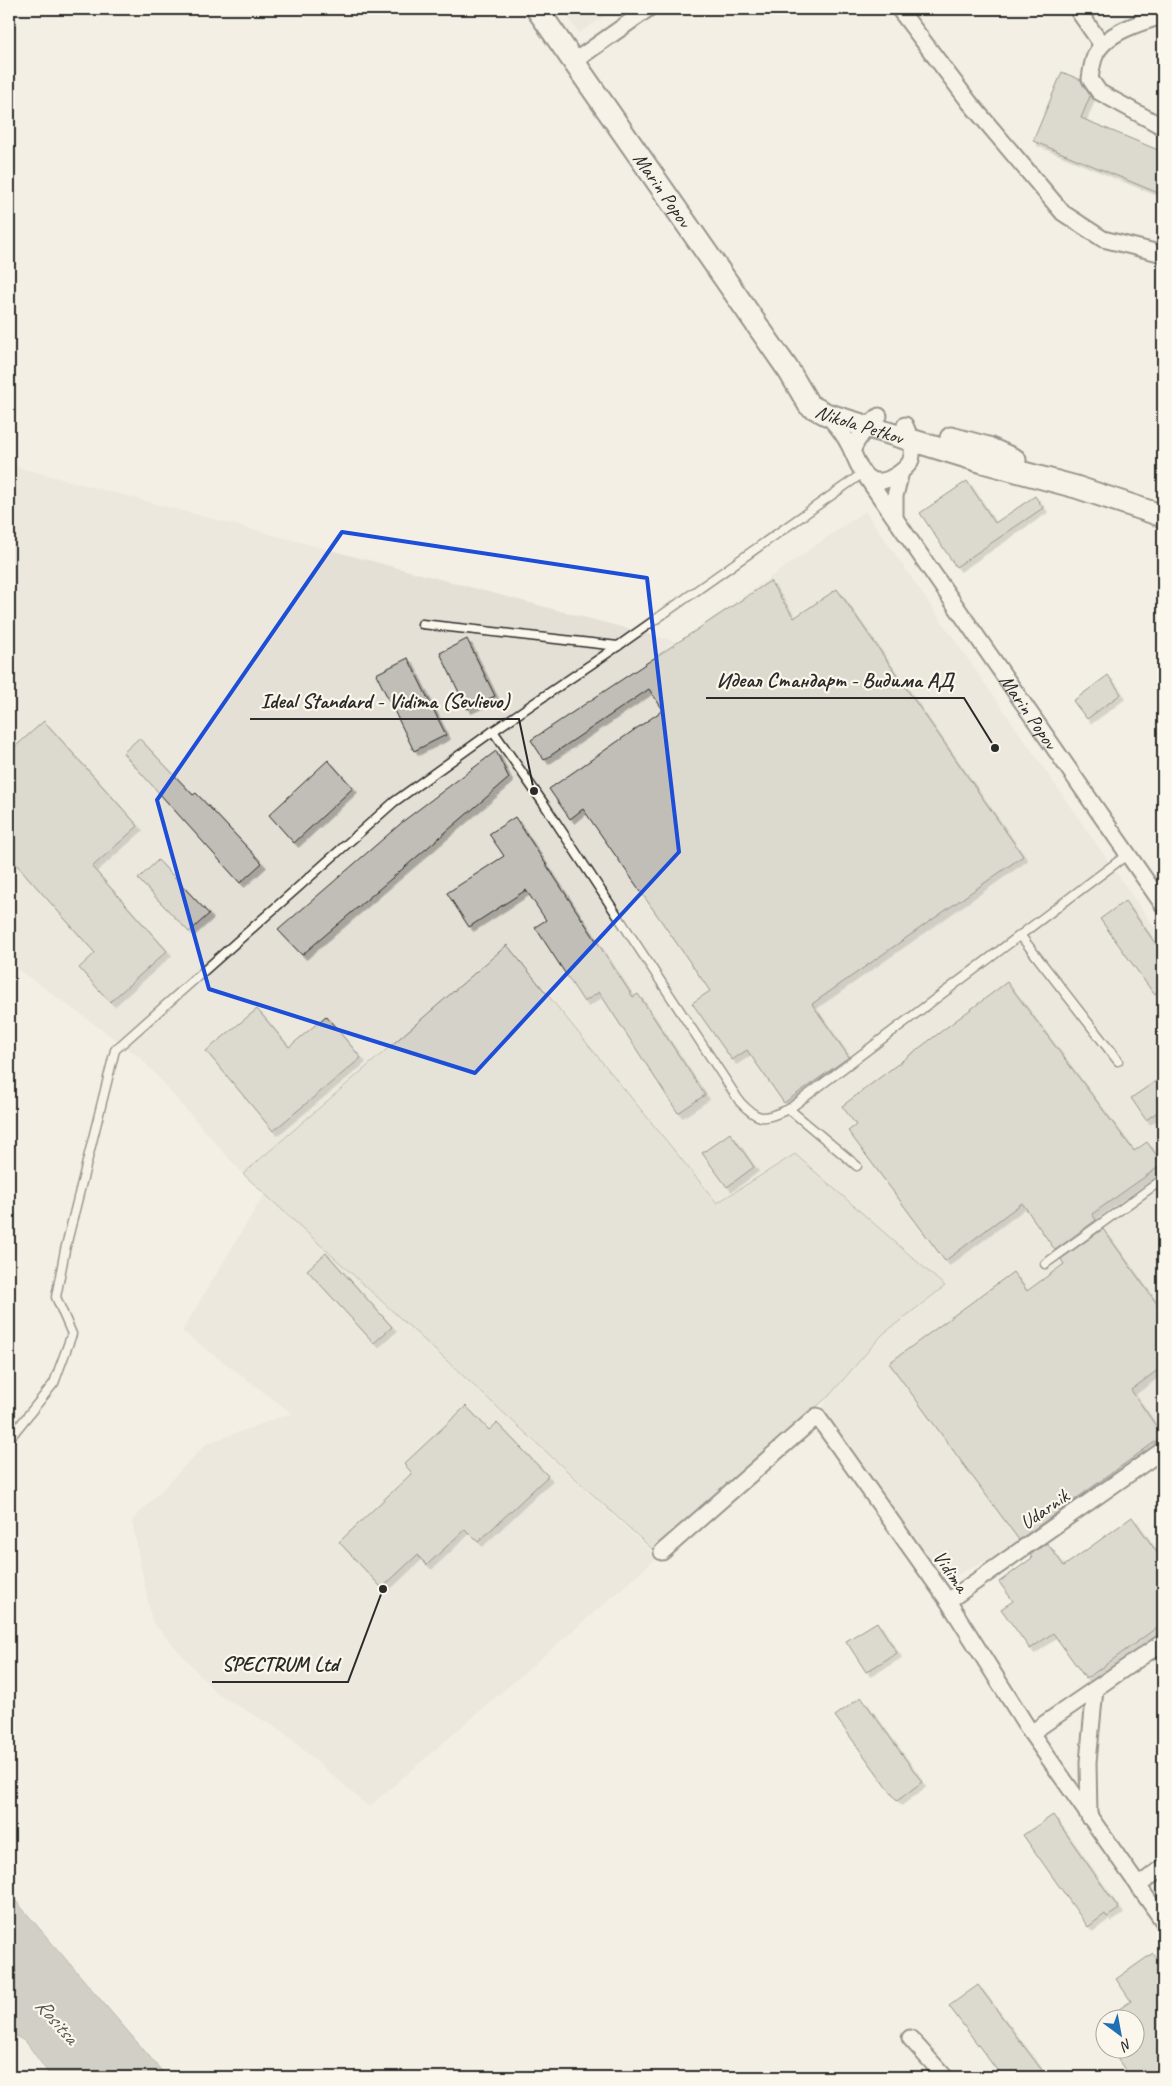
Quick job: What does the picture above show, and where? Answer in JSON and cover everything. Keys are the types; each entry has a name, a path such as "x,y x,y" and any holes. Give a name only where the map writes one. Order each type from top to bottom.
{"main road":[{"name":"Marin Popov","path":"537,9 789,370"},
{"name":"Nikola Petkov","path":"789,370 809,405 826,414 874,421"},
{"name":"Nikola Petkov","path":"789,370 818,394 874,421 908,432 988,448 1076,487 1163,516"}],"street":[{"path":"573,62 648,9"},
{"path":"899,9 970,103 1063,213 1103,239 1163,254"},
{"path":"1078,9 1102,46"},
{"path":"1163,16 1124,28 1102,46 1095,56 1090,79 1099,92 1163,127"},
{"path":"826,414 837,426 865,476 876,480 885,480 901,472 909,464 911,456 908,432"},
{"path":"852,451 855,442 874,421"},
{"path":"895,517 895,496 901,472"},
{"name":"Marin Popov","path":"865,476 1163,905"},
{"name":"Vidima","path":"662,1552 817,1416 948,1600 1031,1734 1163,1921"},
{"name":"Udarnik","path":"948,1600 1163,1450"},
{"path":"1031,1734 1163,1642"},
{"path":"1090,1817 1088,1762 1095,1689"},
{"path":"1138,1886 1163,1867"},
{"path":"910,2038 945,2077"}],"lane":[{"path":"9,1439 54,1383 72,1334 56,1296 65,1250 115,1050 394,802 492,731 865,476"},
{"path":"422,624 618,646"},
{"path":"492,731 544,804 740,1102 753,1116 764,1119 789,1109 1128,854"},
{"path":"1020,935 1118,1061"},
{"path":"789,1109 857,1166"},
{"path":"1045,1264 1163,1179"}],"highlighted area":[{"path":"342,532 647,578 679,852 475,1073 209,989 157,800"}],"shaded area":[{"path":"562,9 615,9 579,33"},
{"path":"9,465 678,642 865,511 1163,940 1163,1448 1021,1543 937,1585 817,1416 829,1396 883,1334 944,1286 717,1203 507,945 243,1174 140,1057 9,963"},
{"path":"507,945 717,1203 795,1154 945,1286 883,1334 829,1396 652,1549 243,1174"},
{"path":"265,1193 658,1557 369,1807 282,1731 216,1693 152,1621 132,1521 206,1444 292,1413 182,1331"}],"water":[{"name":"Rositsa","path":"9,1893 167,2077 51,2077 26,2042 9,2032"}],"building":[{"path":"1062,72 1081,80 1090,96 1081,118 1163,152 1163,195 1033,141"},
{"path":"967,481 995,523 1035,496 1043,508 956,567 920,513"},
{"path":"770,581 794,618 837,589 1023,856 812,1004 849,1057 784,1103 747,1050 732,1060 692,1003 710,991 583,809 570,819 549,789 663,710 649,689 544,760 531,740"},
{"path":"467,639 495,696 467,709 440,653"},
{"path":"408,658 446,735 414,751 376,674"},
{"path":"1108,675 1121,694 1087,719 1073,701"},
{"path":"44,721 138,826 92,867 167,951 110,1002 79,968 95,953 9,856 9,752"},
{"path":"139,738 193,795 196,793 262,863 240,883 123,753"},
{"path":"496,751 509,778 302,955 278,930 406,819"},
{"path":"328,760 353,788 294,843 269,815"},
{"path":"515,817 633,997 638,994 705,1095 678,1113 599,992 584,1002 535,927 546,920 526,890 469,927 447,893 504,856 489,834"},
{"path":"158,860 209,914 189,932 138,879"},
{"path":"1125,901 1163,954 1163,988 1154,994 1100,919"},
{"path":"1007,982 1134,1151 1147,1142 1163,1164 1092,1214 1096,1220 1055,1250 1022,1203 945,1261 848,1131 856,1125 842,1106"},
{"path":"257,1009 289,1047 326,1016 361,1058 273,1131 206,1051"},
{"path":"1163,1076 1163,1108 1146,1120 1131,1098"},
{"path":"730,1133 754,1167 727,1187 702,1153"},
{"path":"1103,1229 1163,1312 1163,1366 1131,1390 1163,1436 1019,1540 889,1363 1013,1272 1027,1291 1064,1264 1061,1259"},
{"path":"326,1253 392,1327 374,1343 307,1270"},
{"path":"466,1406 489,1430 497,1423 548,1476 478,1542 465,1529 427,1565 417,1555 382,1588 339,1542 412,1473 404,1464"},
{"path":"1132,1517 1163,1561 1163,1623 1086,1679 1053,1633 1030,1649 1001,1609 1013,1601 999,1582 1032,1558 1030,1555 1047,1543 1064,1566"},
{"path":"877,1622 897,1653 866,1672 846,1641"},
{"path":"861,1697 922,1782 897,1801 835,1716"},
{"path":"1053,1815 1119,1909 1107,1917 1105,1914 1088,1927 1023,1835"},
{"path":"1153,1953 1163,1969 1163,2077 1130,2077 1117,2058 1144,2058 1144,2008 1121,2008 1131,2001 1116,1979"},
{"path":"978,1985 1047,2077 1002,2077 949,2006"}],"place":[{"name":"Идеал Стандарт - Видима АД","path":"995,748"},
{"name":"Ideal Standard - Vidima (Sevlievo)","path":"534,791"},
{"name":"SPECTRUM Ltd","path":"383,1589"}]}
